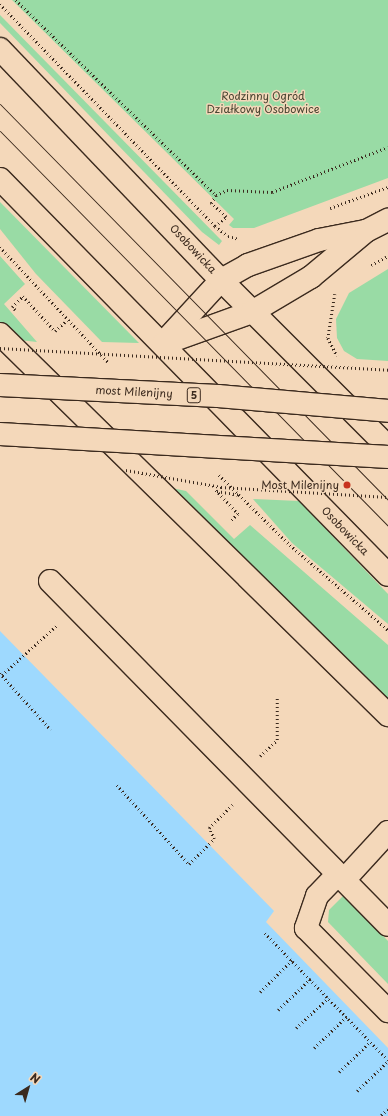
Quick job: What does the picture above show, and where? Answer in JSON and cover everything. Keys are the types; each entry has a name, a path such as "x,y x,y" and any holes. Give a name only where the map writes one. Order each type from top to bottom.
{"main road":[{"name":"Osobowicka","path":"0,49 252,312 388,447"},
{"name":"Osobowicka","path":"0,179 388,575"},
{"path":"163,344 221,280 248,265 294,248 366,231 388,220"},
{"path":"163,344 252,312 311,277 366,231"},
{"path":"0,334 388,715"},
{"name":"most Milenijny","path":"0,384 218,396 388,411"},
{"path":"0,434 388,457"},
{"path":"50,581 388,925"},
{"path":"388,832 341,877 317,896 306,928 388,1011"}],"path":[{"path":"16,0 216,195"},
{"path":"0,4 216,226 228,236 243,239"},
{"path":"216,226 226,217 211,203 216,195 227,190 272,192 388,147"},
{"path":"330,209 388,187"},
{"path":"0,247 60,315 110,365"},
{"path":"366,268 388,256"},
{"path":"12,307 23,296 55,331 66,321"},
{"path":"328,338 334,296"},
{"path":"0,348 388,370"},
{"path":"120,469 221,487 388,497"},
{"path":"228,524 238,514 216,490 240,495"},
{"path":"290,545 388,630"},
{"path":"45,633 1,674 51,730"},
{"path":"117,785 189,864 214,839 209,828 277,740 277,696"},
{"path":"265,933 388,1061 357,1091"},
{"path":"260,992 292,960"},
{"path":"278,1010 310,979"},
{"path":"296,1028 328,998"},
{"path":"314,1048 346,1017"},
{"path":"339,1072 370,1042"},
{"path":"381,1115 388,1109"}],"green space":[{"name":"Rodzinny Ogród Działkowy Osobowice","path":"12,0 388,0 388,178 254,228 233,228 229,225 234,219"},
{"path":"0,15 222,241 219,245 202,232 0,23"},
{"path":"0,202 139,343 102,342 36,274 0,229"},
{"path":"0,256 25,284 4,304 37,342 19,340 0,322"},
{"path":"388,269 388,361 357,359 344,351 337,338 336,319 349,293"},
{"path":"167,487 186,491 234,539 250,525 388,645 388,700"},
{"path":"253,499 299,501 388,594 388,624 292,543"},
{"path":"344,895 388,941 388,984 328,922 329,910"}],"water":[{"path":"0,631 274,911 266,922 388,1048 388,1116 0,1116"}],"tram line":[{"path":"0,104 388,500"},
{"path":"0,131 388,526"}],"place":[{"name":"Most Milenijny","path":"347,485"}]}
